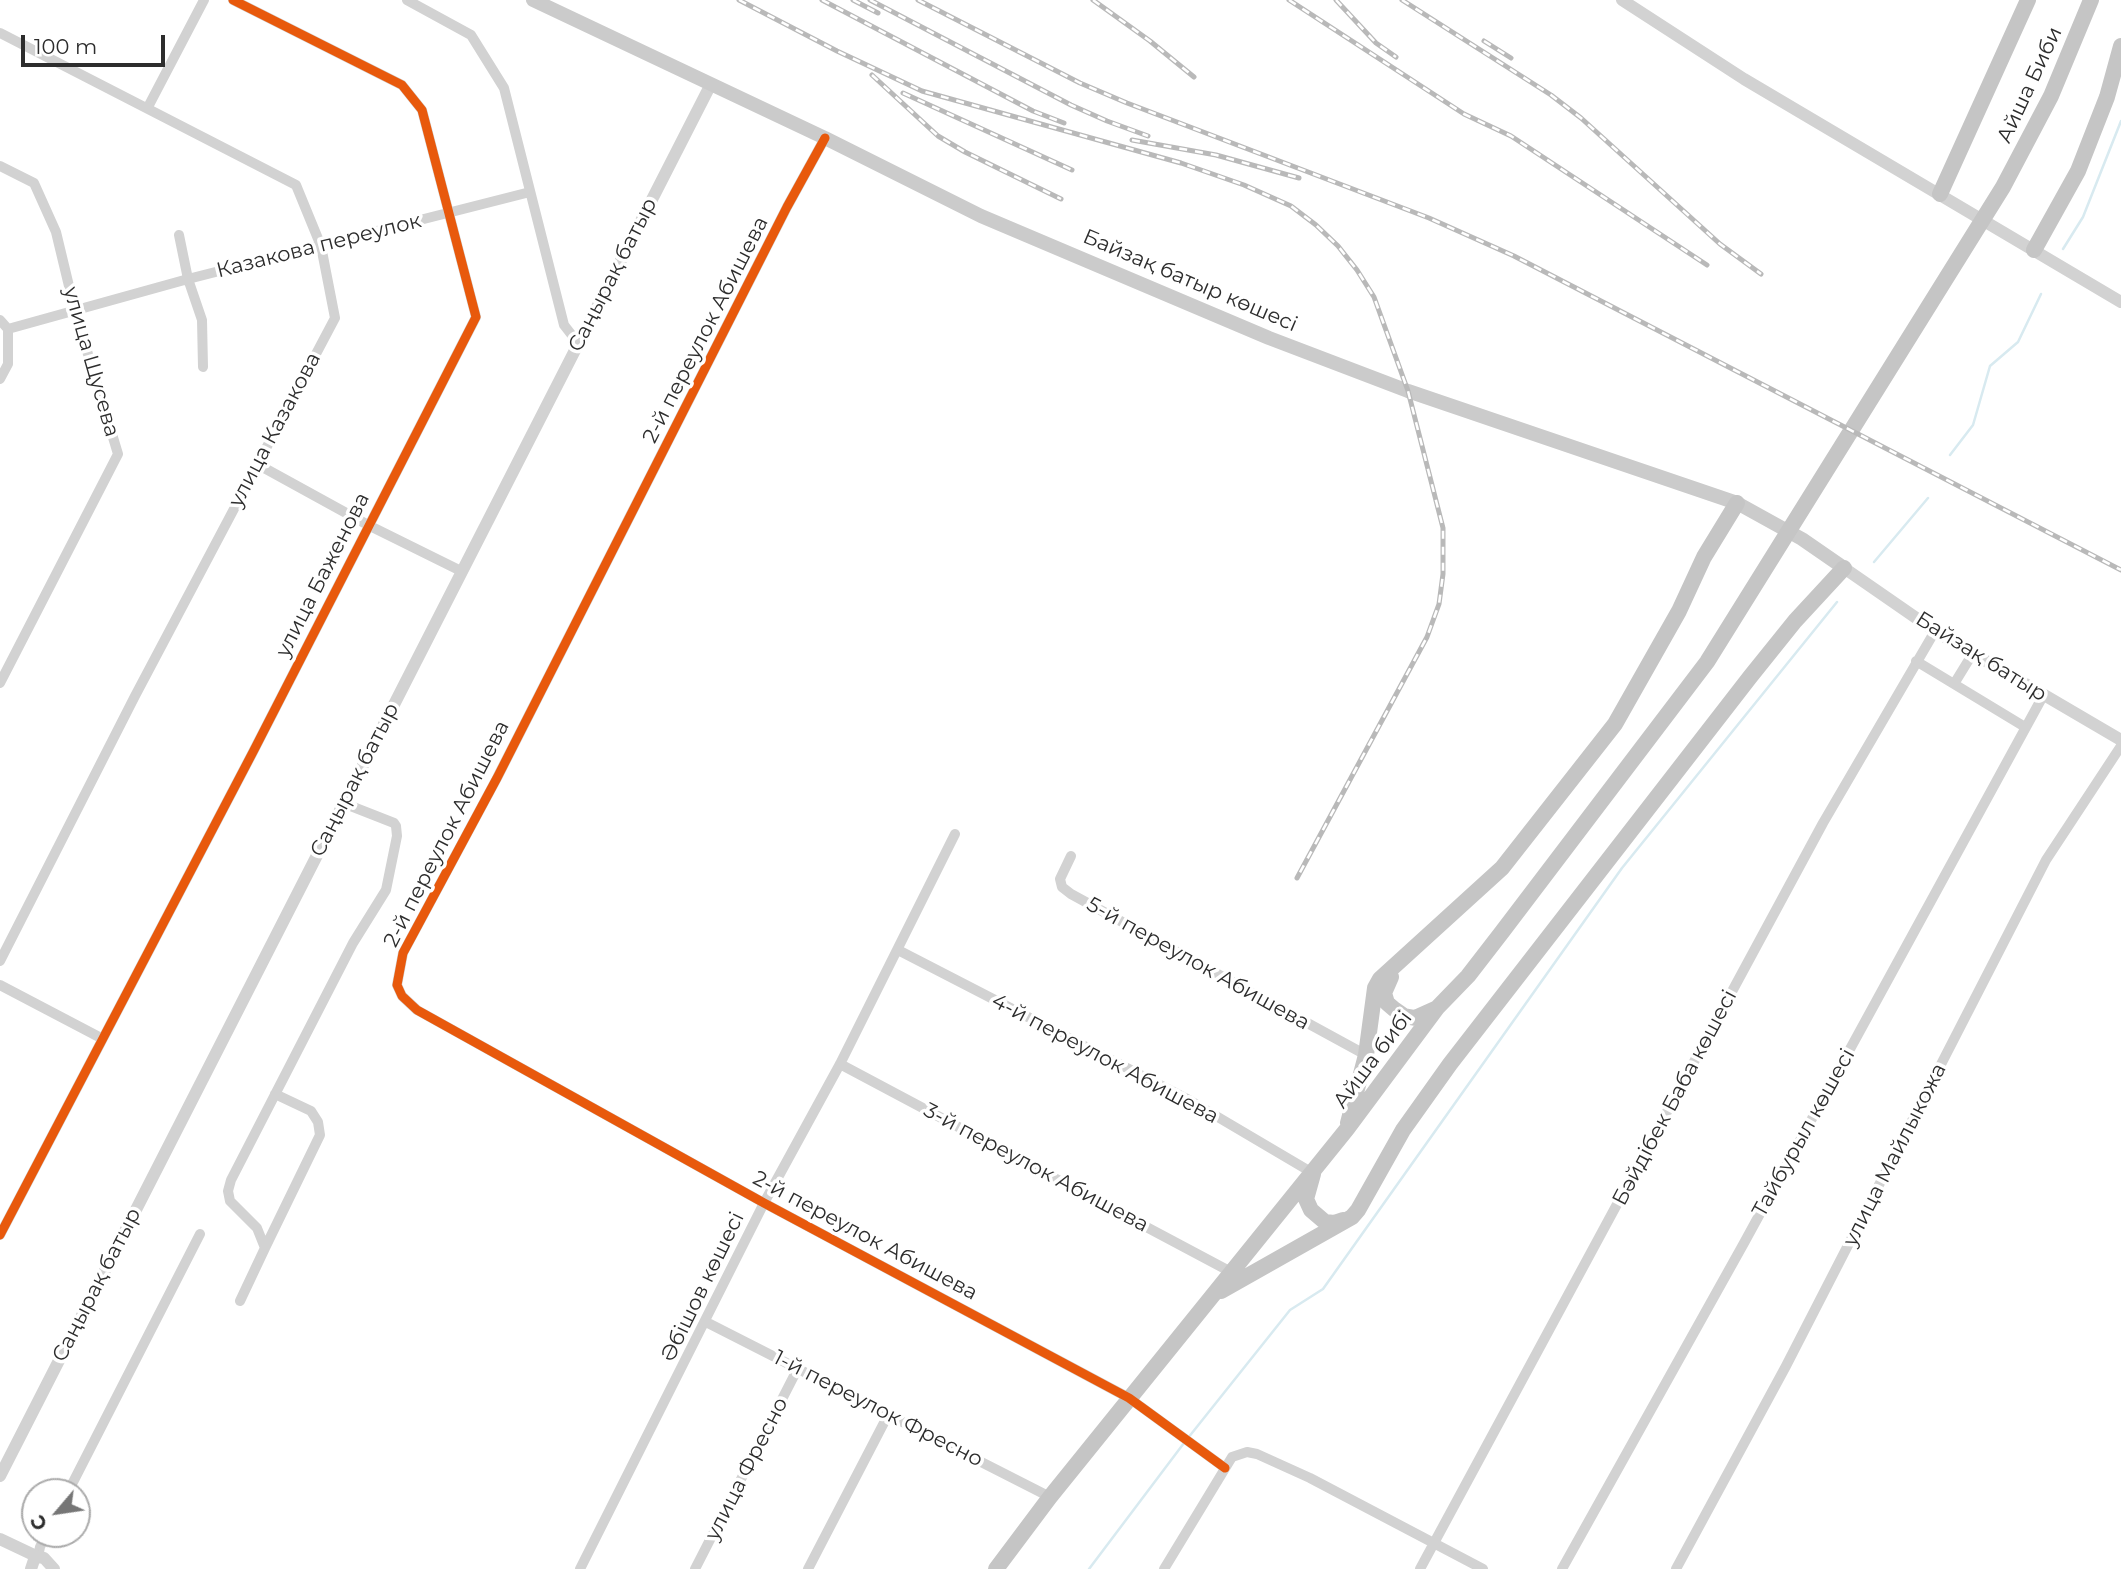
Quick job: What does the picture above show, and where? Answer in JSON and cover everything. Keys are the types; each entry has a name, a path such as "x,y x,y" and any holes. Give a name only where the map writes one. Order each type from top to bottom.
{"main road":[{"name":"Байзақ батыр көшесі","path":"533,0 825,138 981,216 1269,338 1408,391 1737,503 1802,539 1844,568"},
{"path":"1940,194 2028,0"},
{"name":"Айша Биби","path":"1768,565 2003,187 2051,96 2091,0"},
{"path":"2034,250 2078,171 2107,97 2121,46"},
{"path":"1347,1129 1366,1055 1375,988 1380,979 1502,868 1615,724 1679,611 1704,557 1737,503"},
{"name":"Айша бибі","path":"996,1569 1050,1497 1347,1129 1437,1008 1468,976 1502,932 1707,662 1768,565"},
{"path":"1213,1295 1352,1217 1373,1187 1381,1167 1403,1130 1450,1064 1750,677 1795,621 1844,568"},
{"path":"1404,959 1388,981 1384,993 1387,1003 1404,1016 1415,1018 1437,1008"},
{"path":"1315,1168 1306,1199 1311,1210 1325,1222 1334,1223 1352,1217"}],"street":[{"path":"148,107 204,0"},
{"name":"улица Баженова","path":"0,1235 253,752 476,317 422,110 402,85 233,0"},
{"path":"407,0 471,35 504,88 564,325 578,343"},
{"path":"1622,0 1744,79 2121,302"},
{"name":"улица Казакова","path":"0,33 296,185 321,246 335,318 0,961"},
{"name":"Саңырақ батыр","path":"0,1476 711,84"},
{"name":"2-й переулок Абишева","path":"825,138 497,778 403,953 397,985 402,996 417,1010 764,1203 1129,1398 1224,1468"},
{"name":"улица Щусева","path":"0,166 34,183 56,232 75,311 118,454 0,683"},
{"name":"Казакова переулок","path":"8,329 188,279 530,192"},
{"name":"Казакова переулок","path":"179,235 188,279 202,320 204,367"},
{"path":"0,320 8,329 8,364 0,379"},
{"path":"257,464 368,525 461,571"},
{"name":"Байзақ батыр","path":"1844,568 1935,631 2121,740"},
{"name":"Бәйдібек Баба көшесі","path":"1420,1569 1824,823 1935,631"},
{"path":"1954,684 1973,653"},
{"path":"1916,661 2025,727"},
{"name":"Тайбурыл көшесі","path":"1562,1569 1938,891 2043,695"},
{"name":"улица Майлыкожа","path":"1676,1569 1786,1366 2046,860 2121,747"},
{"path":"265,1248 257,1228 230,1201 228,1191 353,943 386,890 397,836 394,823 343,803"},
{"name":"Әбішов көшесі","path":"580,1569 764,1203 841,1065 955,834"},
{"name":"5-й переулок Абишева","path":"1071,856 1060,879 1062,887 1071,894 1366,1055"},
{"name":"4-й переулок Абишева","path":"898,950 1315,1168"},
{"path":"0,985 101,1038"},
{"name":"3-й переулок Абишева","path":"841,1065 1231,1272"},
{"path":"240,1301 320,1135 318,1122 311,1111 275,1094"},
{"path":"75,1478 200,1234"},
{"name":"1-й переулок Фресно","path":"706,1321 1050,1497"},
{"name":"улица Фресно","path":"695,1569 798,1368"},
{"path":"808,1569 888,1415"},
{"path":"1164,1569 1224,1468 1232,1457 1247,1452 1310,1478 1483,1569"},
{"path":"6,1542 29,1569 38,1557 40,1548"},
{"path":"6,1542 44,1558 54,1569"}],"waterway":[{"path":"2063,249 2083,217 2121,121"},
{"path":"1950,455 1973,425 1990,366 2018,342 2041,294"},
{"path":"1874,562 1928,498"},
{"path":"1188,1438 1290,1310 1323,1289 1622,868 1837,602"},
{"path":"1089,1569 1184,1443"}],"railway":[{"path":"739,0 922,91 1181,163 1244,185 1291,206 1338,246 1357,270 1374,297 1408,391 1443,528 1443,574 1439,604 1427,637 1297,878"},
{"path":"822,0 1033,111 1064,123"},
{"path":"853,0 878,13"},
{"path":"870,0 1071,105 1148,136"},
{"path":"918,0 1080,83 1429,218 1514,256 2121,570"},
{"path":"1093,0 1194,77"},
{"path":"1289,0 1464,114 1511,136 1707,265"},
{"path":"1336,0 1376,43 1396,57"},
{"path":"1402,0 1551,95 1581,118 1720,244 1761,274"},
{"path":"1484,41 1511,58"},
{"path":"872,75 938,136 1061,199"},
{"path":"903,93 1072,170"},
{"path":"1132,140 1216,155 1299,178"}],"cycle path":[{"path":"0,1235 253,752 476,317 422,110 402,85 233,0"},
{"path":"825,138 787,207 497,778 403,953 397,985 402,996 417,1010 764,1203 1129,1398 1225,1468"}]}
